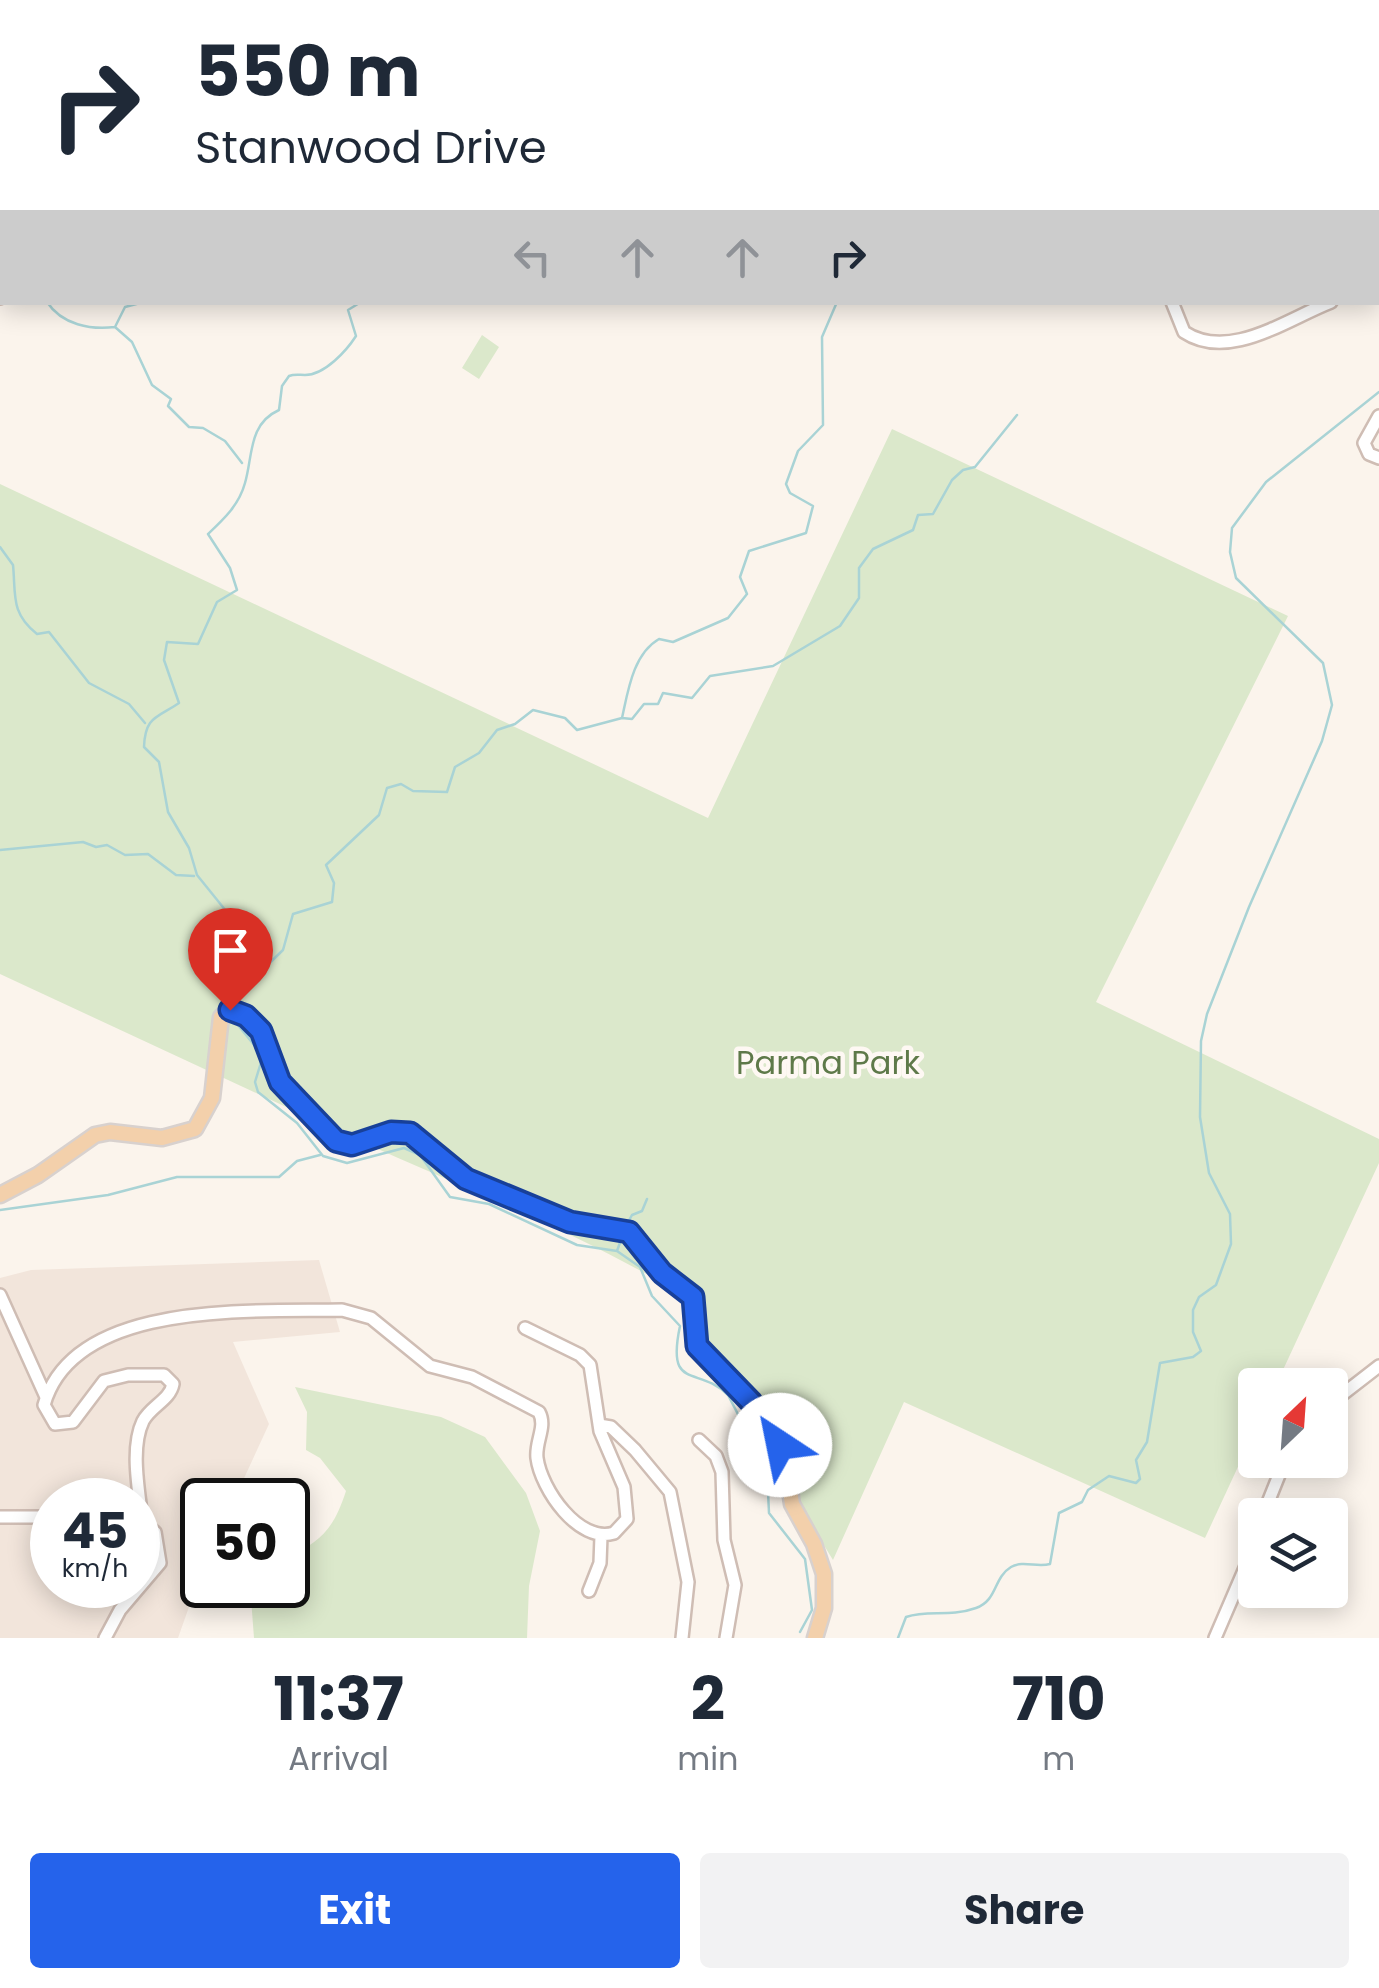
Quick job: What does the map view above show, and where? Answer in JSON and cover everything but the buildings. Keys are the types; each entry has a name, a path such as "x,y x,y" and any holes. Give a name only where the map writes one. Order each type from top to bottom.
{"main road":[{"path":"0,1195 38,1176 99,1134 162,1138 195,1129 212,1098 222,1016 230,1010 242,1013 266,1038 280,1082 336,1141 352,1145 396,1131 414,1135 466,1179 570,1222 629,1232 666,1277 690,1292 697,1308 697,1346 751,1402 788,1462 792,1506 812,1538 824,1574 824,1608 815,1638"}],"street":[{"path":"1173,305 1184,332 1220,343 1241,340 1324,305"},
{"path":"1379,416 1364,443 1369,454 1379,458"},
{"path":"0,1295 46,1397 47,1416 55,1424 68,1425 79,1416 98,1386 110,1378 145,1374 171,1380 171,1393 148,1414 140,1430 140,1478"},
{"path":"46,1397 57,1374 81,1348 128,1328 238,1314 355,1311 379,1323 430,1366 472,1377 539,1412 543,1423 538,1463 551,1492 567,1514 601,1536"},
{"path":"525,1328 580,1355 590,1365 599,1425 624,1486 628,1512 621,1529 601,1536"},
{"path":"1348,1390 1379,1366"},
{"path":"599,1425 607,1425 623,1439 670,1492 688,1582 682,1638"},
{"path":"699,1440 716,1456 722,1472 724,1540 735,1585 726,1638"},
{"path":"0,1517 30,1517"},
{"path":"589,1591 600,1563 601,1536"},
{"path":"1215,1638 1238,1585"},
{"path":"105,1638 122,1608"}],"shaded area":[{"path":"319,1260 340,1332 233,1342 269,1424 244,1478 180,1478 180,1608 189,1608 178,1638 0,1638 0,1278 31,1270"}],"green space":[{"path":"482,335 499,347 479,379 462,368"},
{"name":"Parma Park","path":"892,429 1288,616 1096,1002 1379,1139 1379,1163 1284,1368 1238,1368 1238,1467 1205,1538 904,1402 833,1560 795,1498 800,1470 764,1416 709,1356 706,1309 579,1239 358,1140 346,1145 327,1126 0,974 0,484 708,818"},
{"path":"295,1387 441,1417 485,1437 526,1493 540,1531 529,1586 527,1638 254,1638 252,1608 310,1608 310,1545 337,1515 346,1491 320,1458 306,1450 307,1412"}],"waterway":[{"path":"49,305 78,324 115,327"},
{"path":"133,305 125,307 115,327 132,342 152,385 171,399 168,406 189,427 203,428 225,441 242,463"},
{"path":"236,1003 241,991 239,927 197,875 189,848 168,812 159,762 144,747 145,737 150,723 179,703 164,660 167,642 198,644 217,602 237,590 230,568 208,534 239,498 257,432 279,410 282,386 289,376 320,371 347,348 356,336 348,310 356,305"},
{"path":"241,991 283,950 293,914 332,902 334,883 326,865 379,815 387,788 401,784 413,791 447,792 455,767 479,753 497,730 515,724 533,710 565,718 577,730 622,718 633,674 650,646 659,639 673,642 728,618 747,594 740,577 749,551 806,533 813,506 790,493 786,484 798,451 823,425 822,337 836,305"},
{"path":"898,1638 906,1617 976,1608 988,1600 1011,1567 1050,1564 1059,1513 1082,1502 1088,1490 1109,1476 1136,1483 1140,1479 1136,1460 1147,1442 1160,1363 1193,1357 1201,1351 1193,1332 1193,1310 1199,1297 1216,1285 1231,1244 1230,1214 1209,1173 1200,1117 1201,1041 1207,1014 1322,741 1332,705 1323,663 1236,578 1230,552 1232,528 1266,482 1379,392"},
{"path":"622,718 632,719 644,704 658,704 663,693 692,698 710,676 773,666 840,626 859,598 859,568 873,549 913,530 918,515 933,514 952,480 963,470 975,467 1017,415"},
{"path":"0,547 13,565 18,611 28,626 37,634 49,632 89,683 129,704 145,723"},
{"path":"0,850 83,842 96,847 107,845 125,855 148,854 176,875 194,876"},
{"path":"233,1019 263,1056 255,1082 258,1092 297,1123 323,1156 347,1163 404,1148 420,1155 450,1197 489,1204 577,1245 617,1251 640,1267 652,1296 680,1326 677,1360 681,1369 728,1395 767,1470 769,1513 805,1559 812,1610 800,1632"},
{"path":"0,1210 108,1195 177,1177 279,1177 297,1161 320,1155"},
{"path":"627,1224 632,1215 642,1211 647,1199"},
{"path":"617,1251 622,1237"}],"route":[{"path":"230,1010 256,1024 270,1046 280,1082 336,1141 352,1145 385,1133 410,1133 432,1147 466,1179 570,1222 629,1232 666,1277 692,1294 697,1308 697,1346 751,1402 780,1445"}]}
